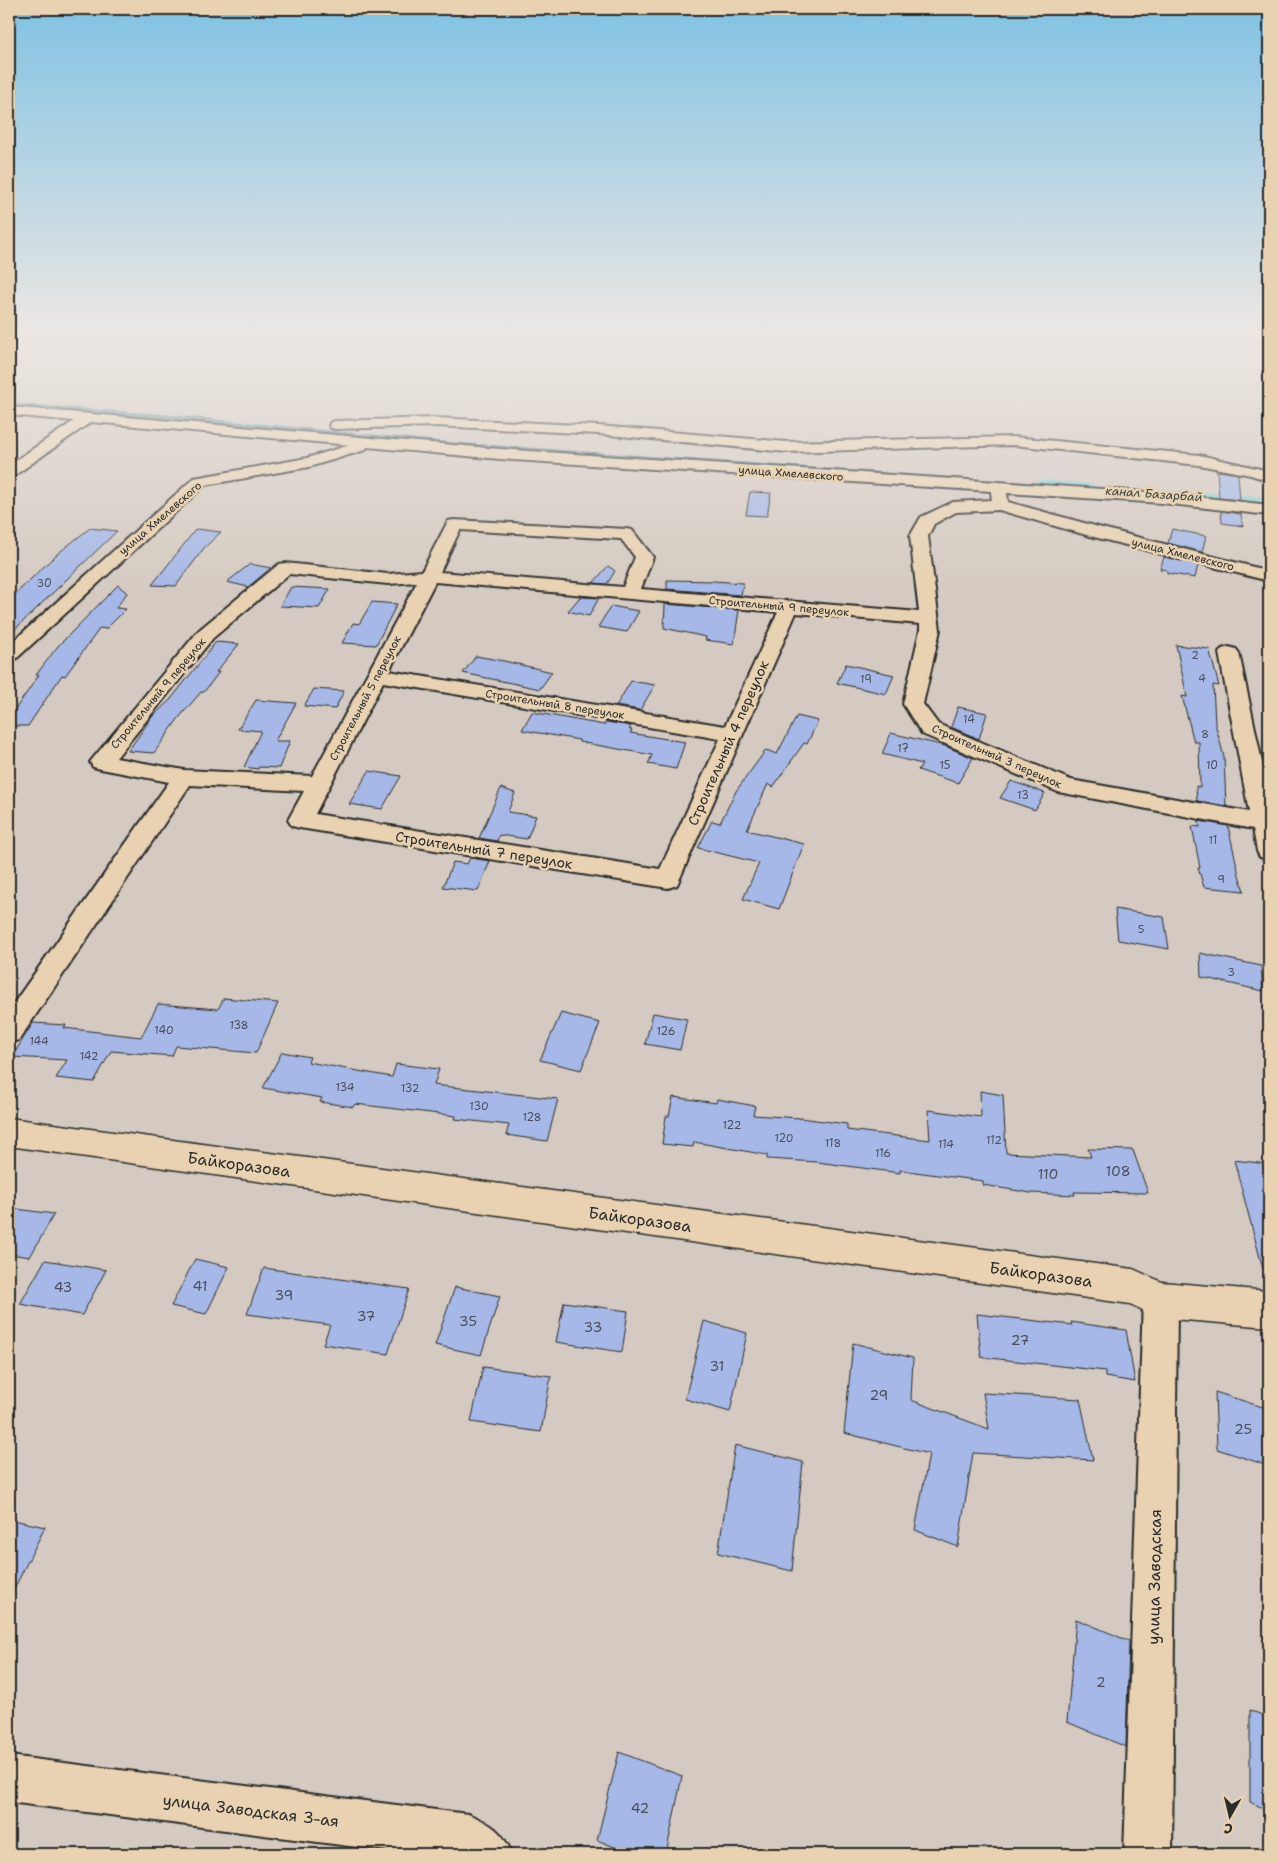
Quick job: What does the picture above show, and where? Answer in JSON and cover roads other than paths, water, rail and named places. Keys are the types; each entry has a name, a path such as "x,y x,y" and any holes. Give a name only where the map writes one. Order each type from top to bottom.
{"street":[{"path":"9,472 87,419"},
{"name":"улица Хмелевского","path":"99,419 999,496 1162,498 1269,510"},
{"path":"336,425 435,422 599,430 787,447 1014,441 1198,460 1256,471 1269,476"},
{"name":"улица Хмелевского","path":"9,655 200,480 308,462 375,443"},
{"name":"улица Хмелевского","path":"999,496 1096,532 1269,576"},
{"name":"Строительный 3 переулок","path":"999,496 953,508 927,520 919,536 930,630 913,704 930,728 1066,787 1264,823"},
{"path":"429,576 454,525 626,534 644,557 630,594"},
{"name":"Строительный 9 переулок","path":"319,784 184,777 101,762 206,634 285,568 388,579 429,576 929,619"},
{"name":"Строительный 5 переулок","path":"300,820 429,576"},
{"name":"Строительный 4 переулок","path":"668,879 789,607"},
{"path":"1229,653 1269,851"},
{"name":"Строительный 8 переулок","path":"377,675 732,734"},
{"path":"9,1032 184,777"},
{"name":"Строительный 7 переулок","path":"300,820 668,879"},
{"name":"Байкоразова","path":"9,1132 1133,1287 1160,1300 1269,1309"},
{"name":"улица Заводская","path":"1148,1854 1160,1300"},
{"name":"улица Заводская 3-ая","path":"9,1779 468,1838 488,1854"}],"waterway":[{"path":"191,419 451,444 1040,485"},
{"name":"канал Базарбай","path":"1040,485 1090,489"},
{"name":"канал Базарбай","path":"1167,495 1269,503"}]}
